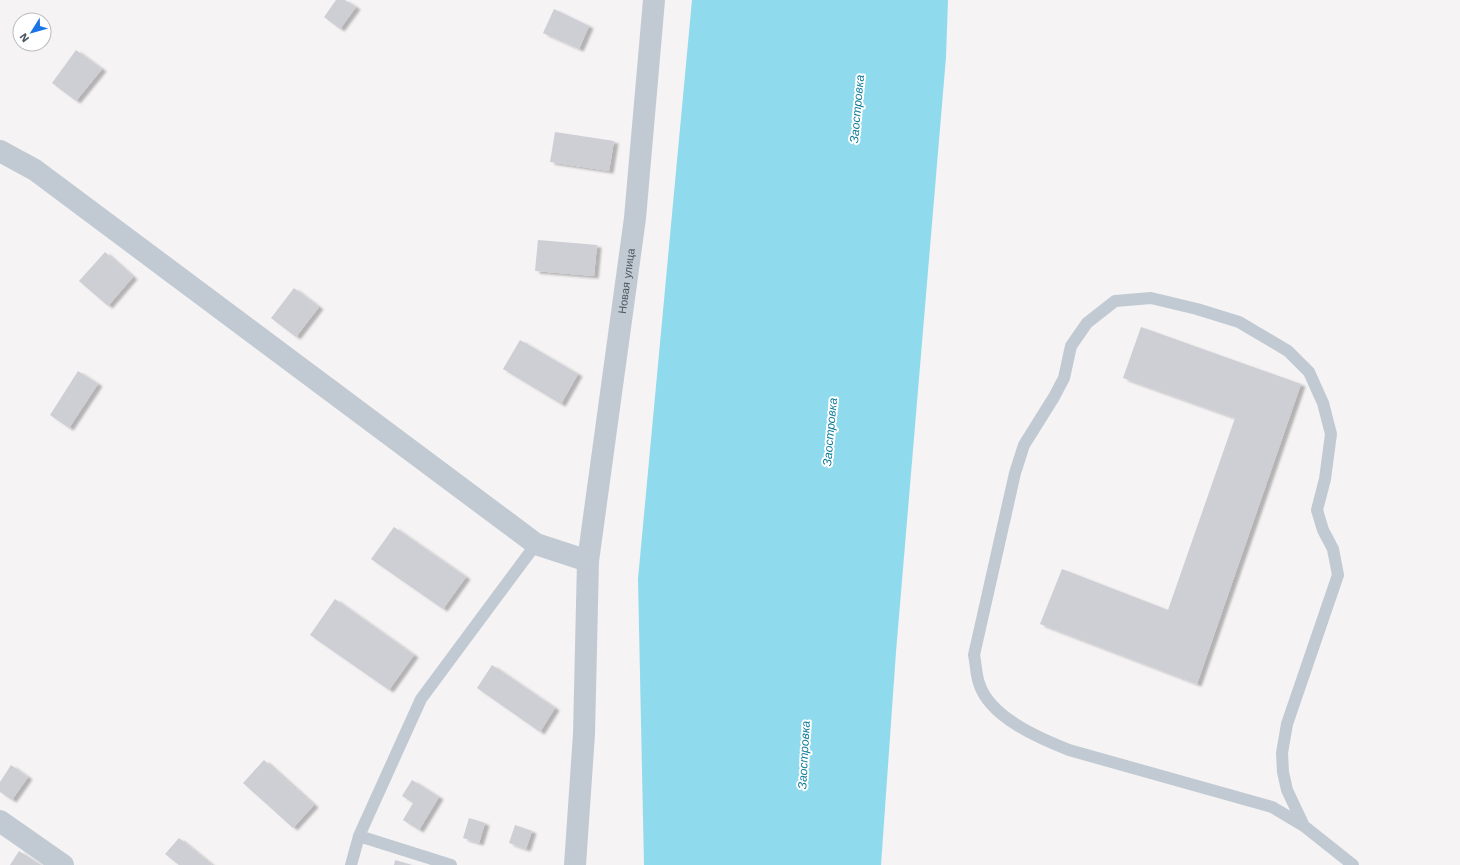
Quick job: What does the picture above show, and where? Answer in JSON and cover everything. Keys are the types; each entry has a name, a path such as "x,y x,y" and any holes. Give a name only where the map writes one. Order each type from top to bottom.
{"street":[{"name":"Новая улица","path":"575,865 584,734 588,561 635,218 654,0"},
{"path":"0,151 35,170 536,544 588,561"},
{"path":"0,821 63,865"}],"lane":[{"path":"1304,826 1287,790 1283,772 1282,753 1287,724 1338,575 1333,549 1323,530 1317,510 1325,479 1331,434 1322,403 1309,372 1288,351 1239,322 1197,309 1151,298 1115,301 1087,323 1071,346 1064,378 1024,445 1015,473 974,655 979,684 989,704 1038,738 1069,750 1272,807 1304,826 1353,865"},
{"path":"351,865 359,836 422,699 536,544"},
{"path":"359,836 451,865"}],"water":[{"name":"Заостровка","path":"692,0 948,0 946,57 896,652 881,865 644,865 638,579"}],"building":[{"path":"336,0 345,0 356,7 340,29 324,17"},
{"path":"554,9 589,26 579,49 543,33"},
{"path":"76,50 102,69 76,101 52,83"},
{"path":"555,132 614,141 609,171 550,162"},
{"path":"538,240 597,245 594,276 535,271"},
{"path":"105,252 133,277 108,306 79,281"},
{"path":"294,288 319,307 296,337 271,318"},
{"path":"1141,327 1301,384 1197,684 1040,624 1062,569 1168,610 1235,418 1123,378"},
{"path":"520,340 578,374 561,404 503,369"},
{"path":"78,371 98,384 69,428 50,415"},
{"path":"394,527 466,577 443,609 371,559"},
{"path":"335,599 414,655 389,690 310,635"},
{"path":"492,665 555,708 540,732 477,688"},
{"path":"264,760 314,805 293,828 243,783"},
{"path":"11,765 28,777 12,800 0,792 0,782"},
{"path":"412,780 439,797 419,830 403,820 413,803 402,796"},
{"path":"469,818 485,823 479,843 463,838"},
{"path":"515,825 532,831 526,849 509,843"},
{"path":"179,838 212,865 179,865 165,854"},
{"path":"19,851 41,865 10,865"},
{"path":"395,860 412,865 394,865"}]}
